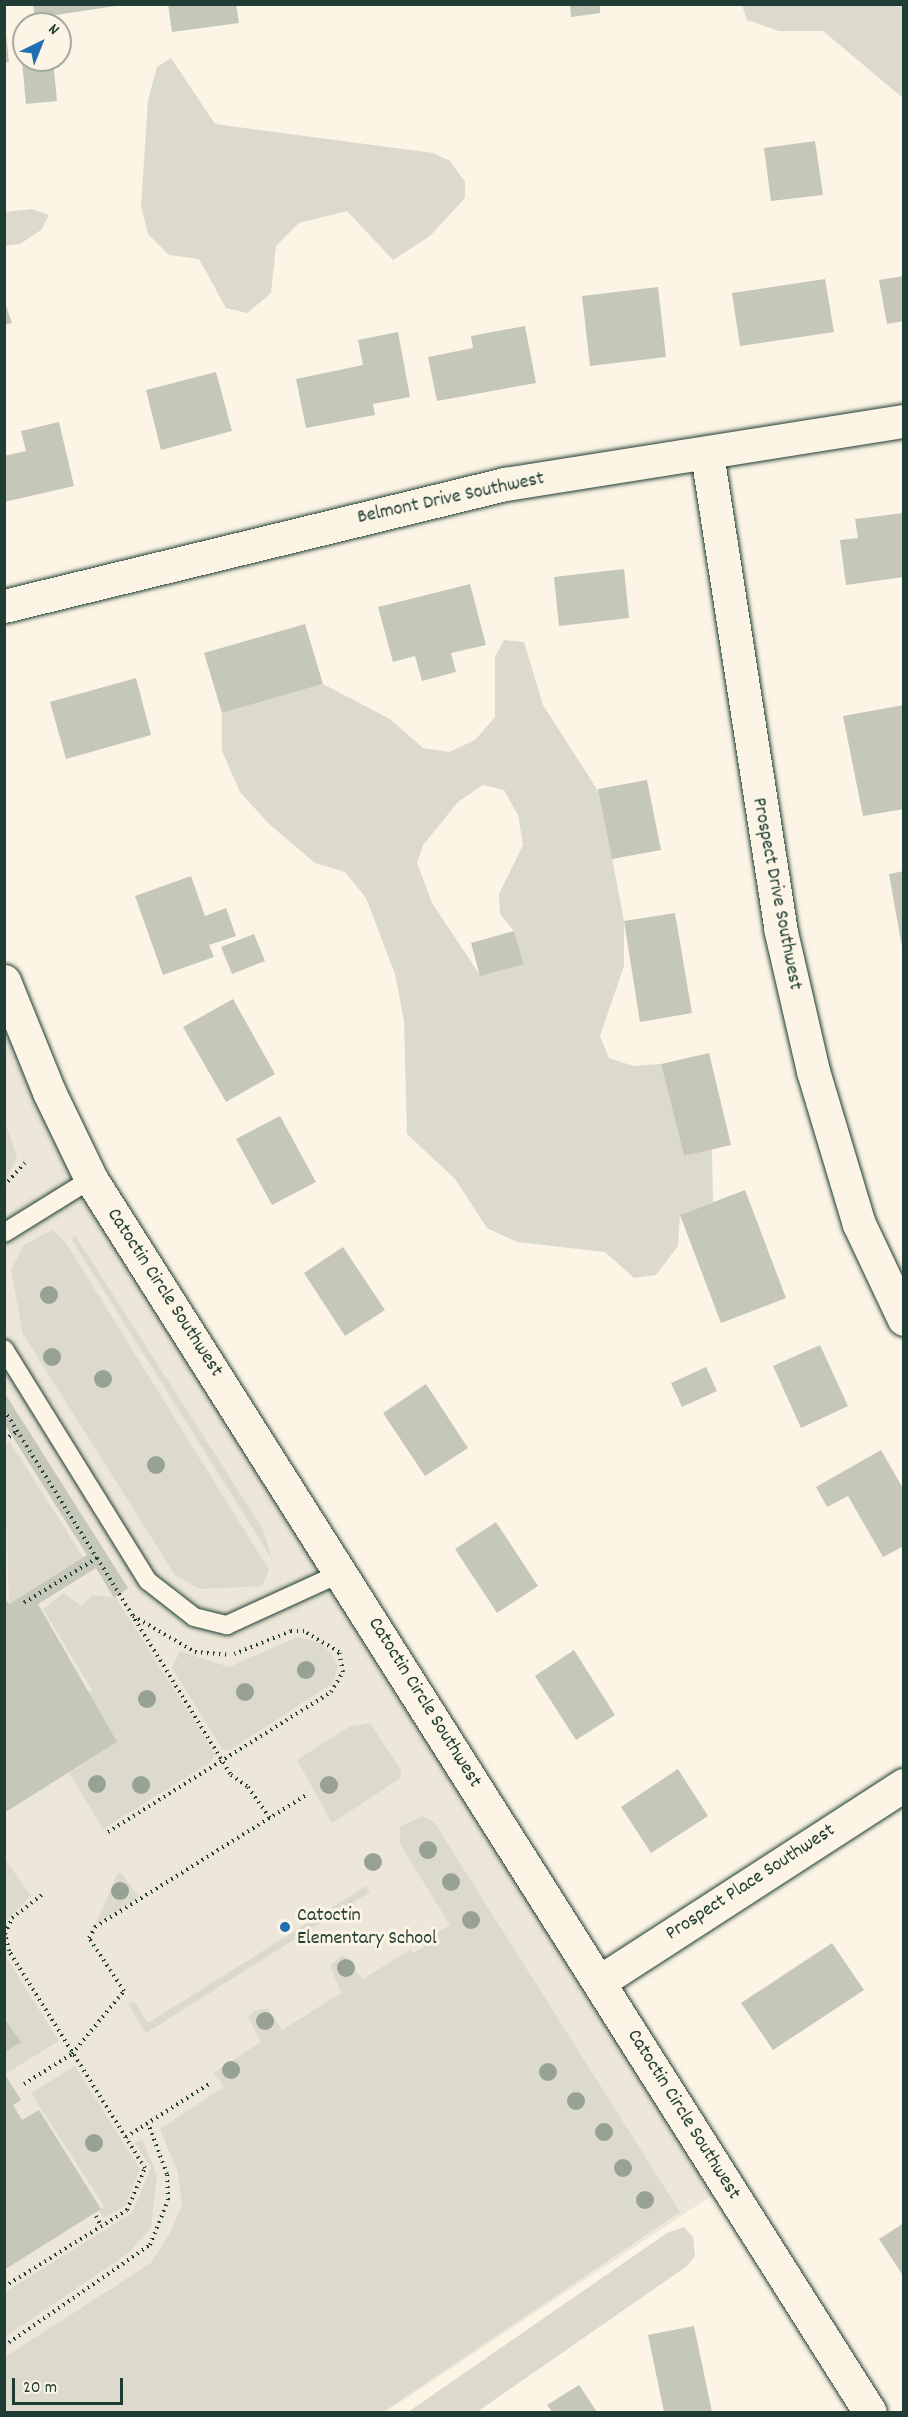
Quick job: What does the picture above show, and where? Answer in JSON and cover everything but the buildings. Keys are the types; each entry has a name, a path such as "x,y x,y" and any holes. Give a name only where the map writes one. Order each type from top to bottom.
{"street":[{"name":"Belmont Drive Southwest","path":"4,606 505,484 707,454 903,421"},
{"name":"Prospect Drive Southwest","path":"707,454 780,928 813,1071 859,1224 903,1319"},
{"name":"Catoctin Circle Southwest","path":"4,981 49,1092 92,1179 343,1572 870,2412"},
{"name":"Prospect Place Southwest","path":"599,1982 903,1785"}],"lane":[{"path":"4,1233 92,1179"},
{"path":"4,1349 148,1581 194,1617 227,1625 343,1572"}],"path":[{"path":"4,1186 25,1163"},
{"path":"4,1410 223,1761 270,1819"},
{"path":"4,1440 18,1431"},
{"path":"22,1604 97,1558"},
{"path":"108,1832 331,1692 343,1672 339,1652 318,1637 291,1631 246,1653 195,1652 133,1616"},
{"path":"24,2084 72,2054 124,1991 89,1938 95,1927 308,1794"},
{"path":"4,2287 127,2210 145,2168 9,1951 5,1934 23,1905 43,1894"},
{"path":"126,2137 210,2084"},
{"path":"4,2346 150,2245 168,2200 167,2174 148,2123"},
{"path":"96,2216 102,2226"}],"shaded area":[{"path":"742,5 903,5 903,98 823,31 779,31 747,20"},
{"path":"171,58 215,124 433,153 450,161 465,182 465,198 430,236 393,260 347,211 299,223 276,246 271,293 247,313 226,308 199,259 169,255 148,234 141,206 148,100 157,67"},
{"path":"32,209 49,215 41,230 20,244 5,246 5,212"},
{"path":"504,640 524,642 543,705 600,794 624,921 624,966 600,1036 609,1058 633,1066 661,1064 684,1156 712,1149 713,1202 680,1215 678,1246 656,1275 634,1278 605,1252 517,1242 487,1228 455,1179 407,1134 404,1021 395,974 366,898 345,872 315,863 269,824 240,792 222,751 222,713 323,684 390,719 423,748 449,752 475,740 495,717 495,657","holes":["483,785 504,790 518,815 523,845 499,894 500,914 514,931 524,963 480,975 432,903 417,863 423,845 458,802"]},
{"name":"Catoctin Elementary School","path":"4,981 49,1092 728,2185 385,2412 5,2412"},
{"path":"4,1118 17,1157 5,1182 4,1182"},
{"path":"52,1230 66,1243 269,1570 262,1586 200,1589 175,1575 23,1334 11,1270 24,1245"},
{"path":"75,1235 262,1528 272,1559 72,1240"},
{"path":"10,1442 83,1557 9,1604 4,1445"},
{"path":"64,1593 81,1606 93,1595 116,1598 215,1754 211,1762 103,1829 69,1773 117,1742 86,1694 92,1690 43,1609"},
{"path":"298,1637 320,1643 331,1653 338,1666 333,1683 230,1750 223,1750 172,1668 180,1651 229,1667"},
{"path":"370,1723 401,1770 401,1778 332,1823 297,1760 349,1727"},
{"path":"422,1816 434,1822 680,2212 383,2412 5,2412 5,2357 151,2263 170,2233 182,2205 178,2173 160,2129 224,2087 214,2073 261,2042 248,2018 254,2011 268,2008 282,2030 341,1993 330,1965 343,1955 363,1979 411,1949 413,1953 424,1947 422,1943 450,1925 400,1844 400,1827"},
{"path":"5,1859 31,1896 5,1922"},
{"path":"120,1872 139,1897 96,1924 117,1875"},
{"path":"366,1886 370,1892 146,2033 128,2004 134,2001 148,2023"},
{"path":"4,1954 59,2041 5,2074 5,2053 21,2042 5,2017"},
{"path":"75,2066 140,2169 125,2206 104,2218 99,2211 104,2206 31,2093"},
{"path":"142,2139 157,2176 151,2228 127,2254 5,2337 5,2292 132,2213 151,2168 135,2143"},
{"path":"684,2227 693,2237 695,2256 687,2266 477,2412 408,2412 667,2233"}],"place":[{"name":"Catoctin Elementary School","path":"285,1927"}]}
